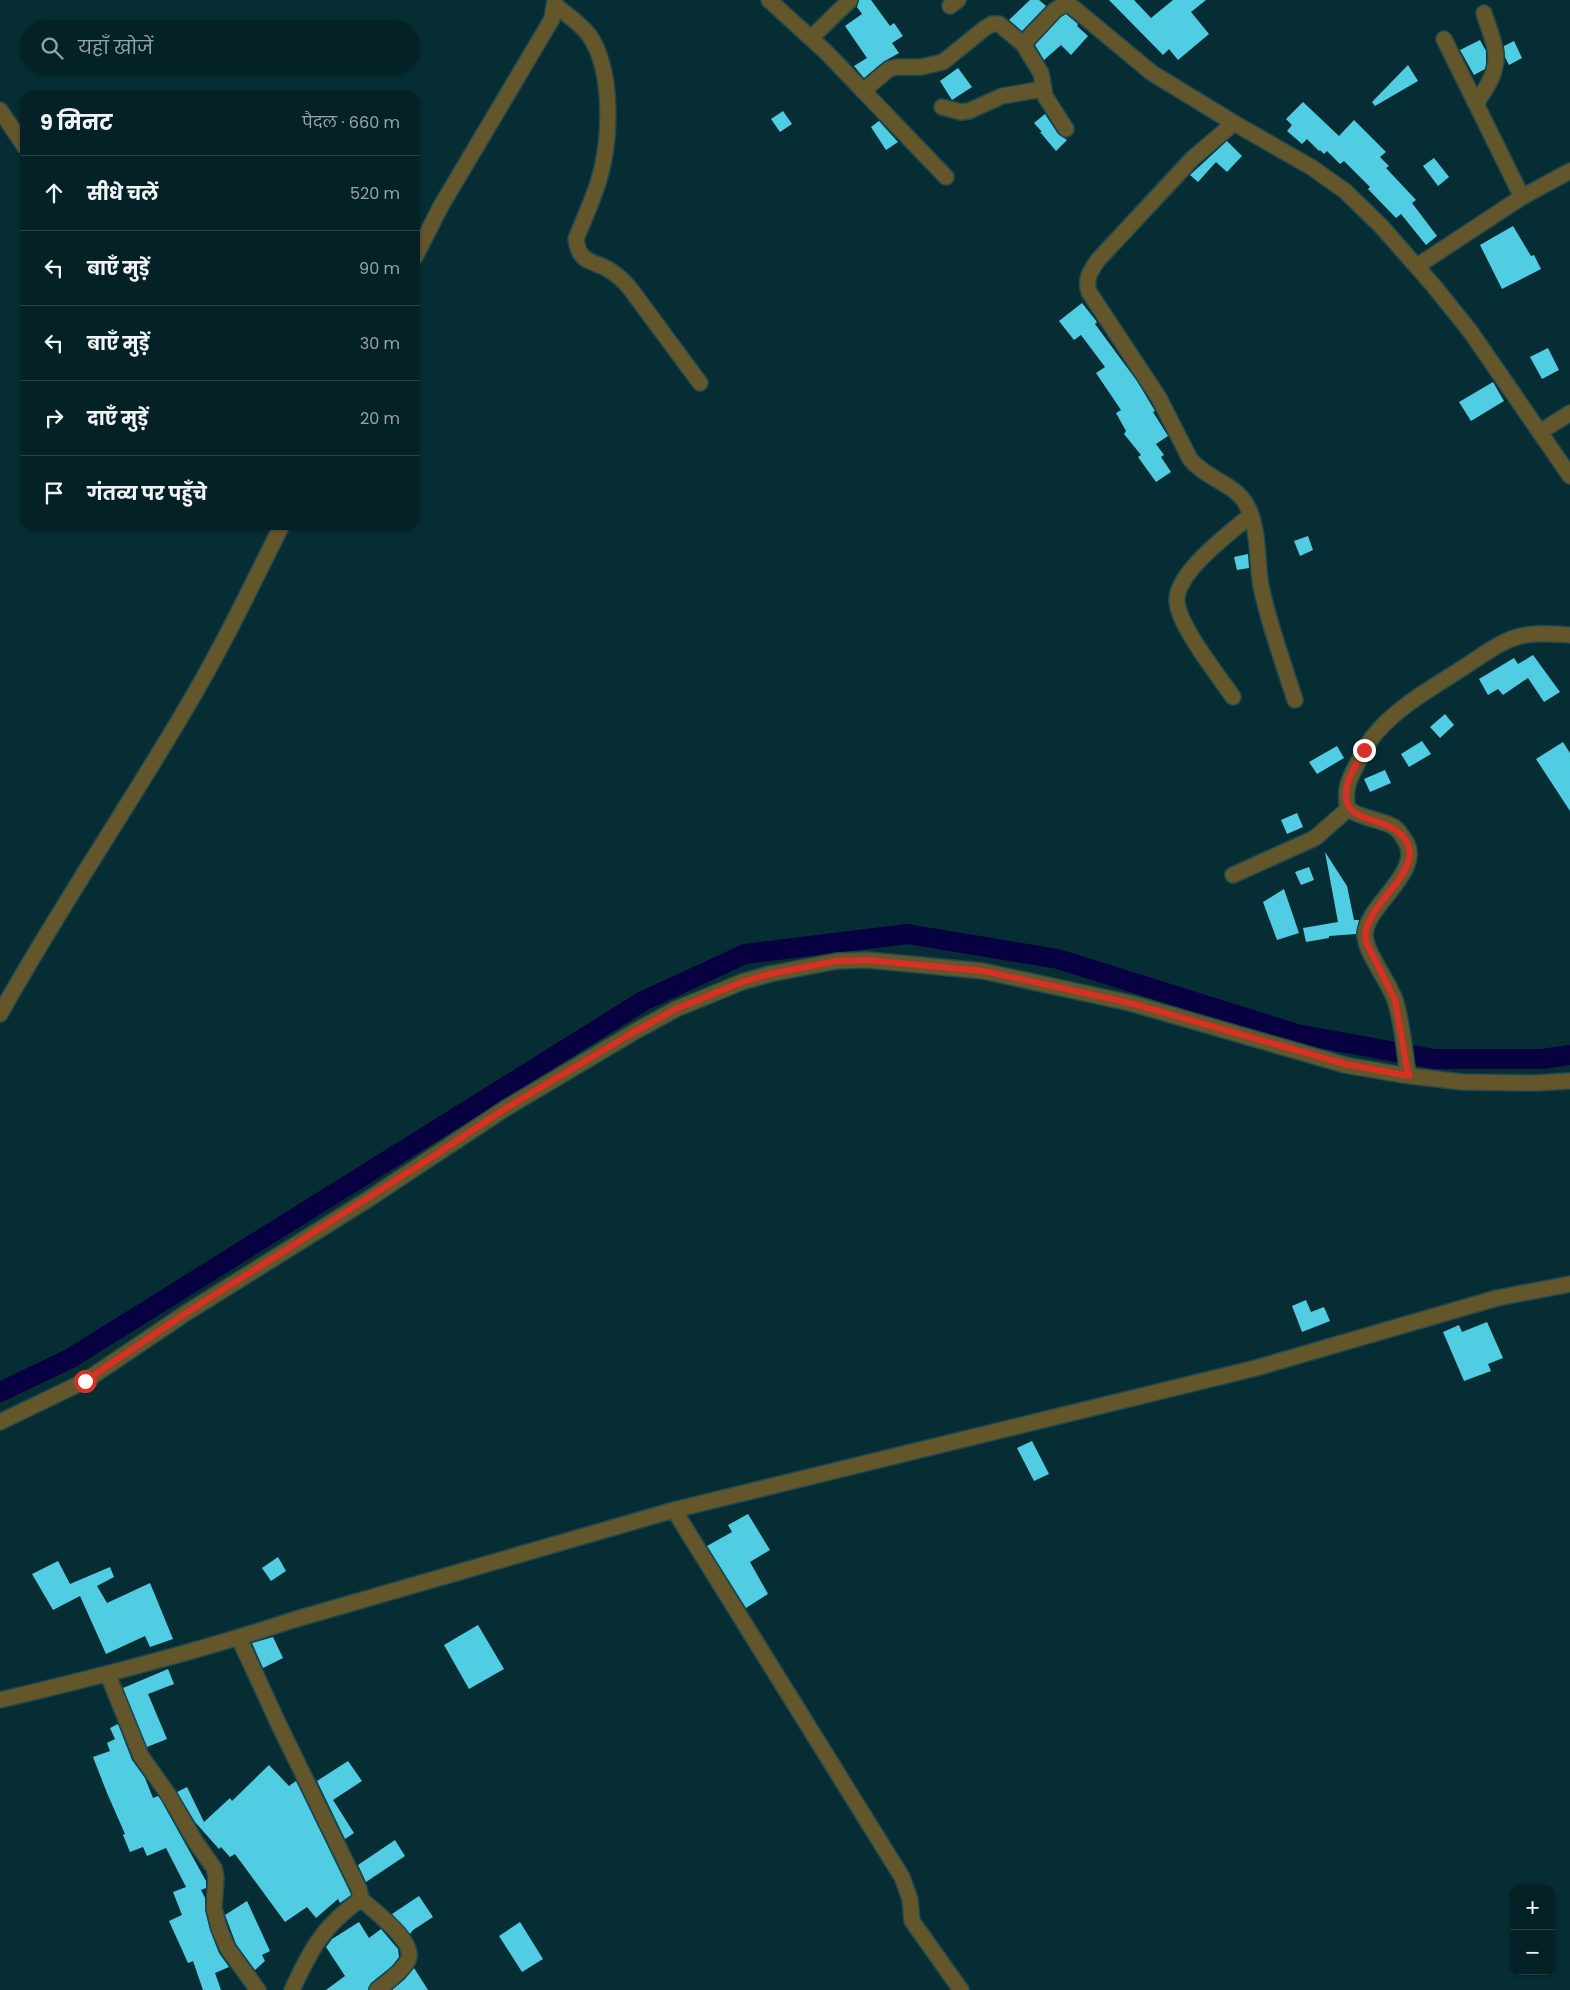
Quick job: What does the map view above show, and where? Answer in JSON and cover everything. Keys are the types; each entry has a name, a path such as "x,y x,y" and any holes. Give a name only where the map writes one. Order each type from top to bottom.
{"street":[{"path":"769,0 811,38 946,177"},
{"path":"811,38 850,0"},
{"path":"420,248 441,206 552,19 555,2"},
{"path":"555,2 589,35 597,50 607,89 606,148 598,182 576,239 577,250 583,258 607,268 619,276 700,383"},
{"path":"1023,44 1055,10 1066,2 1152,73 1311,167 1345,191 1381,226 1417,266 1470,331 1570,476"},
{"path":"1476,104 1491,79 1496,66 1496,54 1484,13"},
{"path":"863,91 897,66 921,67 943,62 992,24 999,24 1005,27 1023,44 1041,73 1043,89 1049,104 1066,129"},
{"path":"1444,39 1522,197"},
{"path":"942,107 961,112 969,111 1002,96 1043,89"},
{"path":"0,110 20,140"},
{"path":"1234,123 1193,158 1098,260 1088,274 1086,282 1089,292 1159,398 1190,459 1205,474 1238,494 1246,503 1251,515 1265,606 1295,700"},
{"path":"1417,266 1522,197 1570,171"},
{"path":"1540,432 1570,414"},
{"path":"1233,697 1186,627 1177,600 1185,576 1194,565 1251,515"},
{"path":"0,1014 31,958 185,710 231,628 280,530"},
{"path":"1409,1072 1395,1000 1366,942 1365,934 1369,921 1402,875 1409,859 1409,847 1404,837 1394,828 1356,814 1348,809 1347,786 1364,750 1376,733 1409,704 1502,643 1532,634 1570,635"},
{"path":"1233,875 1315,838 1348,809"},
{"path":"0,1422 85,1381 186,1313 419,1166 506,1108 634,1032 676,1009 742,982 770,974 836,961 859,960 984,971 1130,1003 1345,1064 1409,1072 1462,1082 1534,1083 1570,1081"},
{"path":"0,1700 108,1675 674,1510 1256,1368 1497,1298 1570,1284"},
{"path":"674,1510 902,1877 910,1899 912,1921 961,1990"},
{"path":"239,1638 291,1751 359,1889 361,1899 405,1940 410,1950 408,1960 400,1970 377,1990"},
{"path":"108,1675 141,1756 168,1794 214,1868 216,1877 214,1908 219,1928 228,1949 258,1990"},
{"path":"292,1990 309,1952 320,1935 361,1899"}],"building":[{"path":"859,0 871,0 890,26 894,23 903,36 892,43 899,53 883,62 864,78 854,66 867,58 845,26 862,14 857,7"},
{"path":"1030,0 1039,0 1046,6 1022,31 1009,20"},
{"path":"1109,0 1134,0 1151,18 1173,0 1206,0 1191,12 1209,34 1178,60 1169,49 1163,55"},
{"path":"1066,14 1088,36 1071,55 1061,45 1044,60 1035,45"},
{"path":"1480,40 1486,51 1486,64 1485,69 1474,75 1460,50"},
{"path":"1514,41 1522,58 1509,65 1505,57 1504,46"},
{"path":"1408,65 1418,81 1375,106 1372,102"},
{"path":"958,68 972,87 952,100 940,81"},
{"path":"1303,102 1339,136 1354,120 1386,152 1380,157 1389,166 1386,168 1416,200 1412,203 1437,236 1426,245 1401,214 1396,218 1368,189 1370,187 1344,161 1340,164 1327,151 1324,154 1319,151 1307,139 1302,144 1287,131 1292,125 1286,119"},
{"path":"783,111 792,124 780,132 771,119"},
{"path":"1045,114 1058,134 1067,140 1056,151 1034,123"},
{"path":"879,121 898,142 886,150 871,127"},
{"path":"1227,141 1242,156 1227,172 1216,162 1198,182 1190,175"},
{"path":"1434,158 1449,177 1438,186 1423,166"},
{"path":"1513,226 1531,256 1534,255 1541,269 1502,289 1480,245"},
{"path":"1082,303 1137,381 1168,436 1156,444 1164,455 1161,457 1171,472 1156,482 1138,457 1141,455 1124,434 1126,431 1116,413 1121,410 1096,373 1105,367 1081,335 1074,340 1059,321"},
{"path":"1548,348 1559,370 1542,379 1530,357"},
{"path":"1493,382 1504,401 1471,421 1459,402"},
{"path":"1308,536 1313,550 1300,556 1294,541"},
{"path":"1248,554 1249,568 1237,570 1234,557"},
{"path":"1533,655 1560,692 1544,702 1528,678 1503,695 1498,689 1488,695 1479,679 1514,658 1518,664"},
{"path":"1445,714 1454,725 1440,738 1430,727"},
{"path":"1422,741 1431,754 1409,767 1401,754"},
{"path":"1563,742 1570,753 1570,811 1536,759"},
{"path":"1337,746 1344,758 1317,774 1309,762"},
{"path":"1385,770 1391,783 1370,792 1364,779"},
{"path":"1297,813 1303,827 1287,834 1281,820"},
{"path":"1325,852 1347,886 1354,920 1359,920 1356,934 1329,936 1329,938 1306,942 1303,928 1338,922"},
{"path":"1309,867 1314,880 1301,885 1295,872"},
{"path":"1284,889 1299,933 1277,940 1263,902"},
{"path":"1306,1300 1311,1312 1324,1307 1330,1321 1302,1332 1292,1306"},
{"path":"1487,1322 1503,1358 1488,1364 1491,1371 1464,1381 1443,1332 1459,1325 1462,1332"},
{"path":"1032,1441 1049,1474 1034,1481 1017,1448"},
{"path":"748,1514 770,1550 750,1562 768,1594 746,1608 707,1546 732,1532 728,1525"},
{"path":"278,1557 286,1571 271,1581 262,1568"},
{"path":"58,1561 70,1584 110,1567 114,1577 97,1586 107,1603 150,1583 173,1639 150,1647 145,1636 106,1654 80,1596 53,1610 32,1574"},
{"path":"478,1625 504,1669 469,1689 444,1645"},
{"path":"273,1637 283,1658 263,1668 252,1643"},
{"path":"168,1669 174,1684 148,1694 167,1739 147,1747 123,1688"},
{"path":"118,1724 132,1760 145,1778 153,1798 158,1796 161,1800 206,1881 206,1888 201,1890 205,1898 205,1910 210,1930 219,1953 229,1967 215,1973 221,1990 203,1990 193,1961 188,1963 169,1921 182,1915 173,1892 186,1887 166,1848 147,1856 143,1847 130,1852 123,1835 125,1834 93,1757 110,1751 107,1743 115,1739 110,1728"},
{"path":"348,1761 362,1781 333,1800 354,1833 345,1839 317,1781"},
{"path":"269,1765 289,1786 296,1781 351,1895 340,1903 338,1899 316,1918 307,1907 285,1922 235,1854 230,1857 221,1847 219,1849 195,1822 177,1792 187,1787 204,1822 230,1798 232,1801"},
{"path":"395,1840 405,1856 366,1882 358,1865"},
{"path":"419,1896 433,1917 410,1934 392,1914"},
{"path":"247,1901 270,1951 262,1955 265,1961 255,1970 236,1944 225,1915"},
{"path":"359,1922 369,1938 381,1929 398,1949 399,1957 392,1966 371,1983 368,1990 326,1990 345,1976 326,1947 332,1939"},
{"path":"520,1922 543,1959 522,1972 499,1936"},
{"path":"414,1968 428,1990 392,1990 405,1979"}],"waterway":[{"path":"0,1392 71,1358 643,1001 745,954 907,934 1058,959 1297,1034 1434,1059 1542,1059 1570,1055"}],"route":[{"path":"85,1381 186,1313 256,1270 506,1108 676,1009 742,982 770,974 836,961 867,960 984,971 1130,1003 1345,1064 1410,1076 1395,1000 1366,942 1365,934 1369,921 1402,875 1409,859 1409,847 1404,837 1394,828 1356,814 1348,809 1347,786 1364,750"}]}
